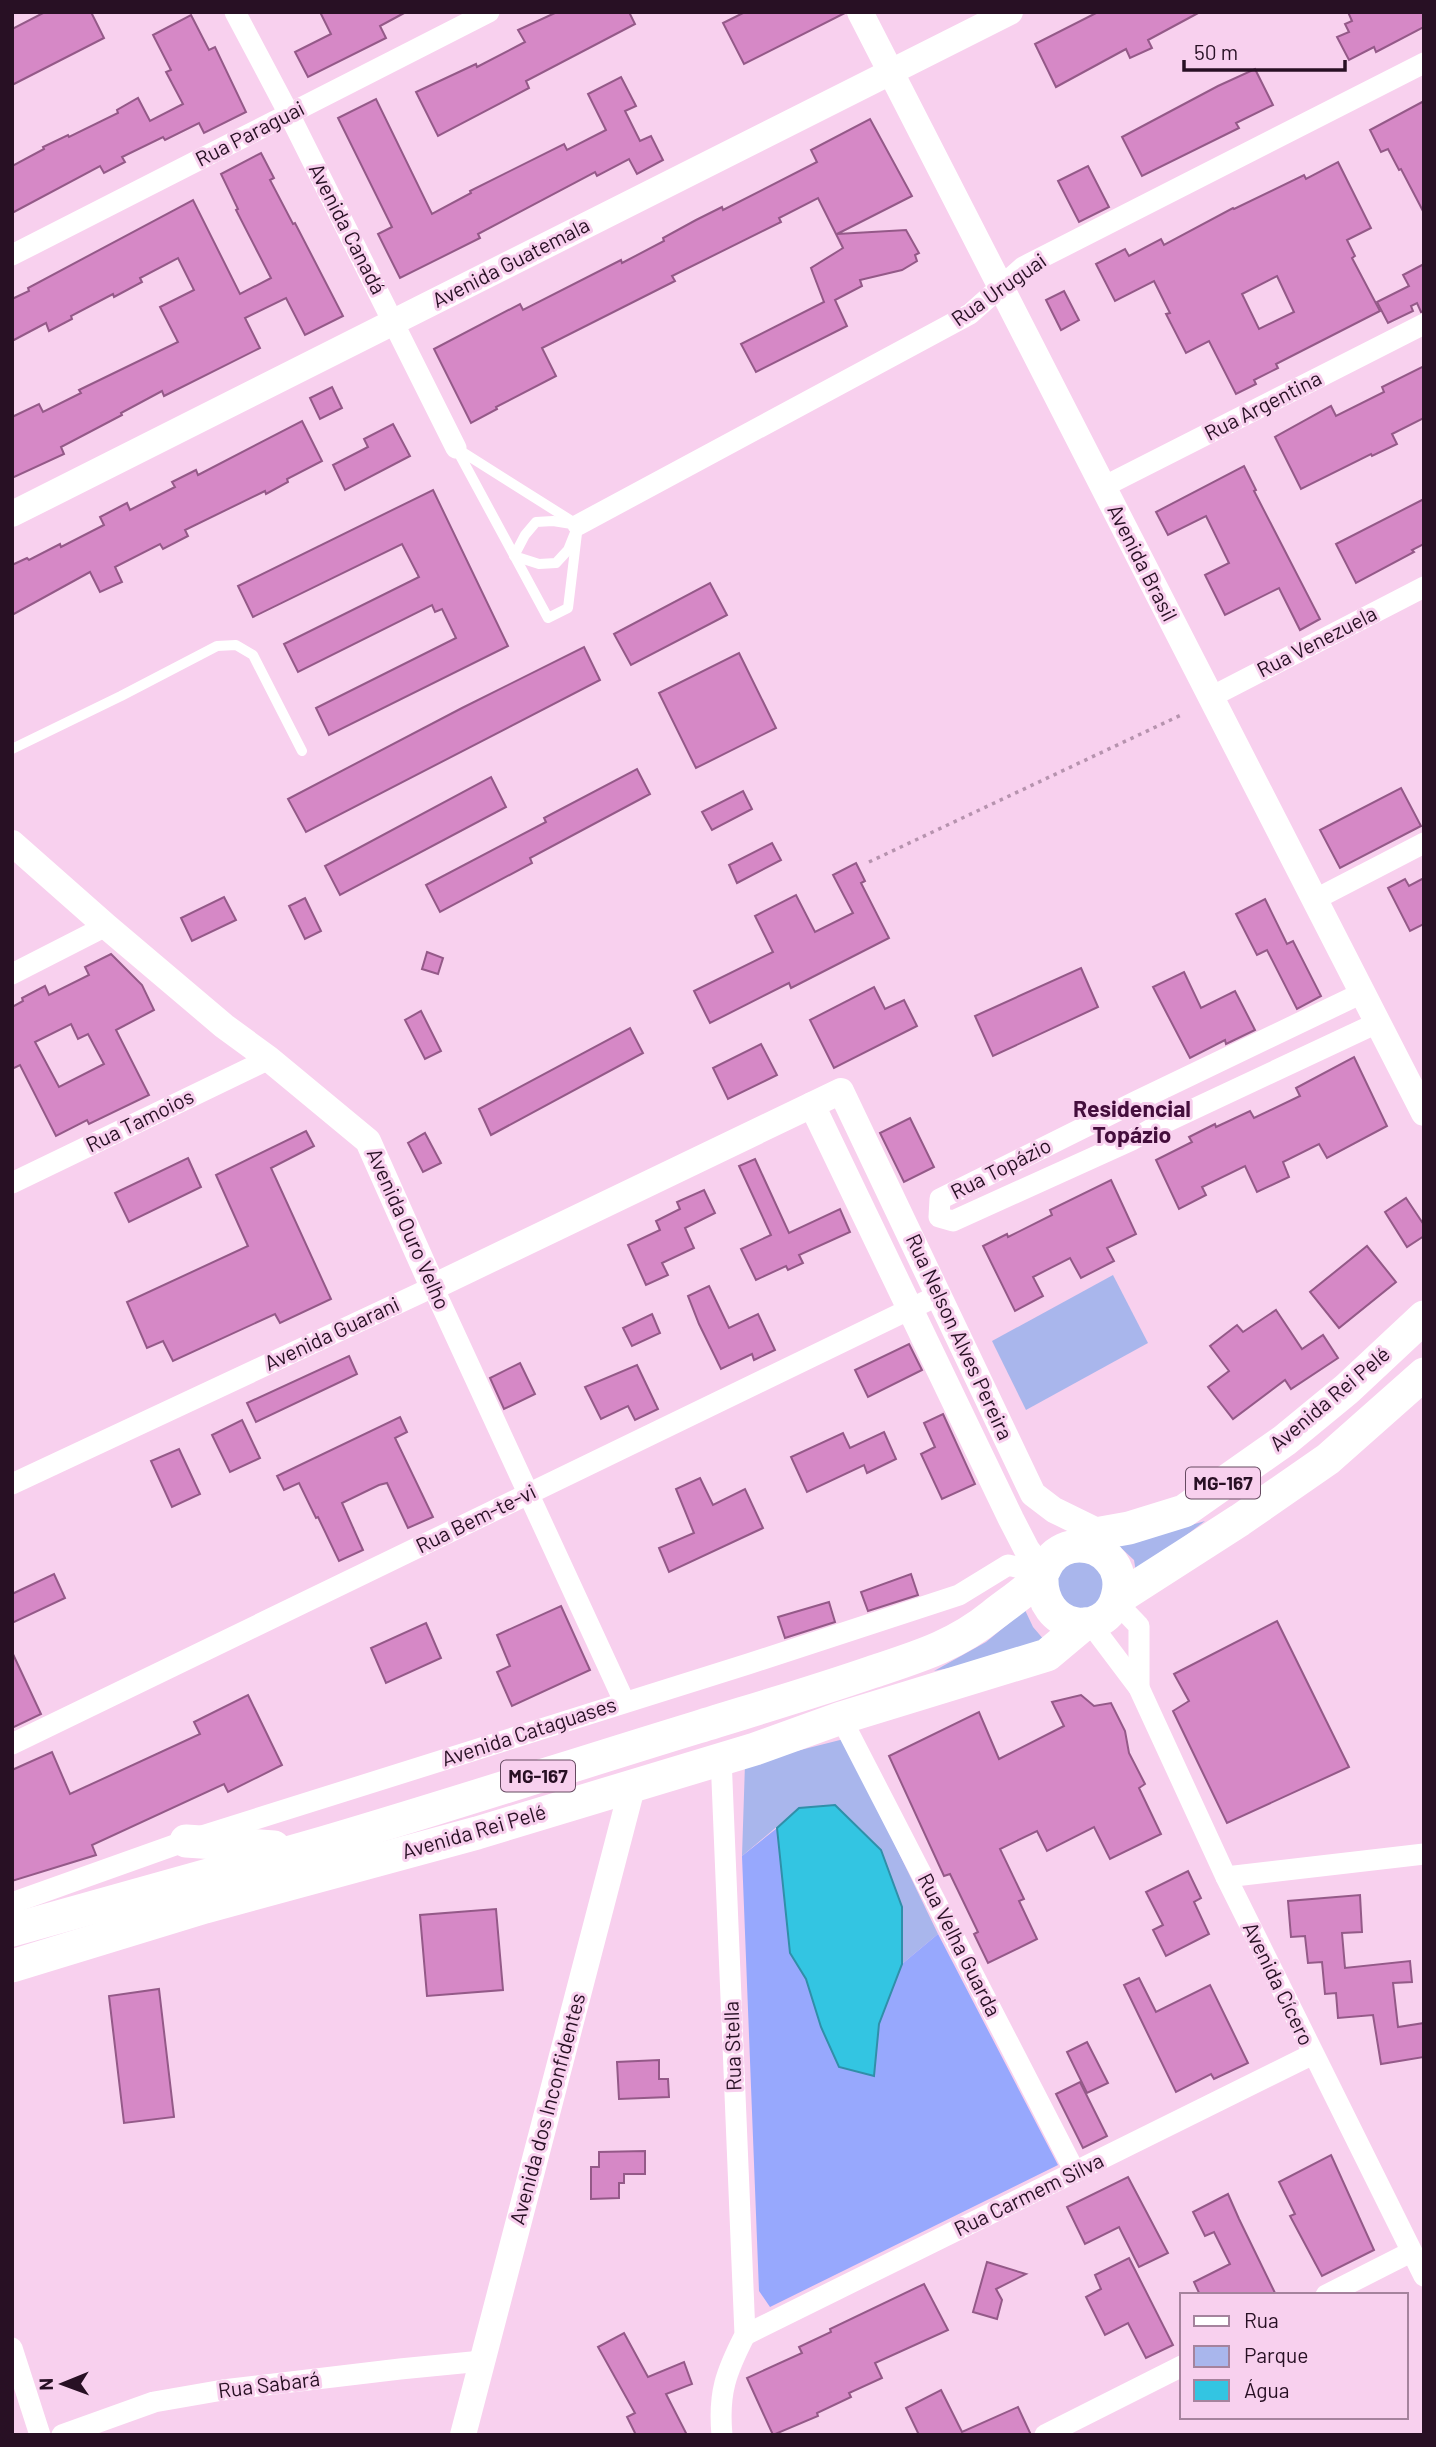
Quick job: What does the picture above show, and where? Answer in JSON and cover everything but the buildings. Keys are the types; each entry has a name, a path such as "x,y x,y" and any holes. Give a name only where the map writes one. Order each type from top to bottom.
{"main road":[{"name":"Avenida Rei Pelé","path":"12,1930 305,1848 839,1684 944,1648 988,1619 1042,1573 1052,1557 1066,1548 1096,1544 1129,1528 1184,1511 1306,1423 1347,1389 1424,1317"},
{"name":"Avenida Rei Pelé","path":"12,1966 205,1907 477,1833 721,1757 755,1749 841,1718 1047,1655 1087,1624 1100,1619 1116,1601 1307,1475 1424,1374"},
{"path":"1096,1544 1112,1562 1118,1574 1116,1601"},
{"path":"1042,1573 1041,1590 1046,1604 1056,1616 1069,1623 1087,1624"},
{"path":"186,1841 305,1848"}],"street":[{"name":"Avenida Canadá","path":"235,12 456,448"},
{"name":"Rua Paraguai","path":"12,255 489,12"},
{"name":"Avenida Brasil","path":"860,12 1424,1113"},
{"name":"Avenida Guatemala","path":"12,514 1010,12"},
{"name":"Rua Uruguai","path":"578,525 970,314 1023,267 1424,63"},
{"name":"Rua Argentina","path":"1103,487 1424,324"},
{"name":"Rua Venezuela","path":"1211,697 1424,587"},
{"name":"Avenida Ouro Velho","path":"12,843 224,1026 269,1059 368,1141 624,1702"},
{"path":"1314,900 1424,843"},
{"path":"12,974 106,926"},
{"name":"Rua Topázio","path":"1362,993 940,1199 939,1217 953,1222 1377,1023"},
{"name":"Rua Tamoios","path":"12,1183 269,1059"},
{"name":"Avenida Guarani","path":"12,1484 433,1287 841,1091"},
{"name":"Rua Nelson Alves Pereira","path":"841,1091 1033,1494 1096,1544"},
{"path":"1137,1101 1151,1129"},
{"name":"Rua Nelson Alves Pereira","path":"812,1105 1011,1519 1042,1573"},
{"path":"1117,1111 1132,1140"},
{"name":"Rua Bem-te-vi","path":"12,1744 939,1295"},
{"name":"Avenida Cataguases","path":"12,1903 186,1841 958,1595 1008,1565 1042,1573"},
{"name":"Avenida Cícero","path":"1116,1601 1139,1626 1139,1689"},
{"name":"Avenida Cícero","path":"1087,1624 1139,1689 1226,1877 1424,2276"},
{"name":"Rua Velha Guarda","path":"841,1718 1075,2172"},
{"name":"Rua Stella","path":"721,1757 745,2336"},
{"name":"Avenida dos Inconfidentes","path":"463,2435 633,1784"},
{"path":"1226,1877 1424,1854"},
{"name":"Rua Carmem Silva","path":"745,2336 1313,2054"},
{"path":"1330,2293 1411,2252"},
{"path":"722,2435 722,2388 745,2336"},
{"path":"12,2348 40,2435"},
{"name":"Rua Sabará","path":"62,2435 86,2424 165,2400 236,2389 482,2361"},
{"path":"1045,2435 1180,2368"}],"lane":[{"path":"456,448 578,525"},
{"path":"456,448 548,618 568,608 578,525"},
{"path":"514,556 525,535 536,523 553,521 578,525"},
{"path":"514,556 539,564 556,563 568,550 578,525"},
{"path":"12,749 217,646 236,645 253,655 302,751"},
{"path":"1121,1664 1141,1655"}],"path":[{"path":"869,862 1181,715"}],"green space":[{"path":"1113,1275 1148,1343 1026,1410 992,1341"},
{"path":"1205,1521 1137,1578 1134,1560 1119,1546"},
{"path":"1090,1556 1110,1588 1087,1616 1053,1603 1055,1566"},
{"path":"1025,1610 1033,1627 1045,1641 969,1664 934,1671 986,1642"},
{"path":"844,1739 938,1934 902,1964 902,1907 881,1850 835,1805 799,1808 742,1856 745,1764"}],"shaded area":[{"path":"777,1828 790,1953 806,1979 821,2027 839,2067 874,2075 879,2024 902,1964 938,1934 1058,2165 770,2307 759,2291 742,1856"}],"water":[{"path":"835,1805 881,1850 902,1907 902,1964 879,2024 874,2076 839,2067 821,2027 806,1979 790,1953 777,1828 799,1808"}],"district":[{"name":"Residencial Topázio","path":"1132,1122"}]}
